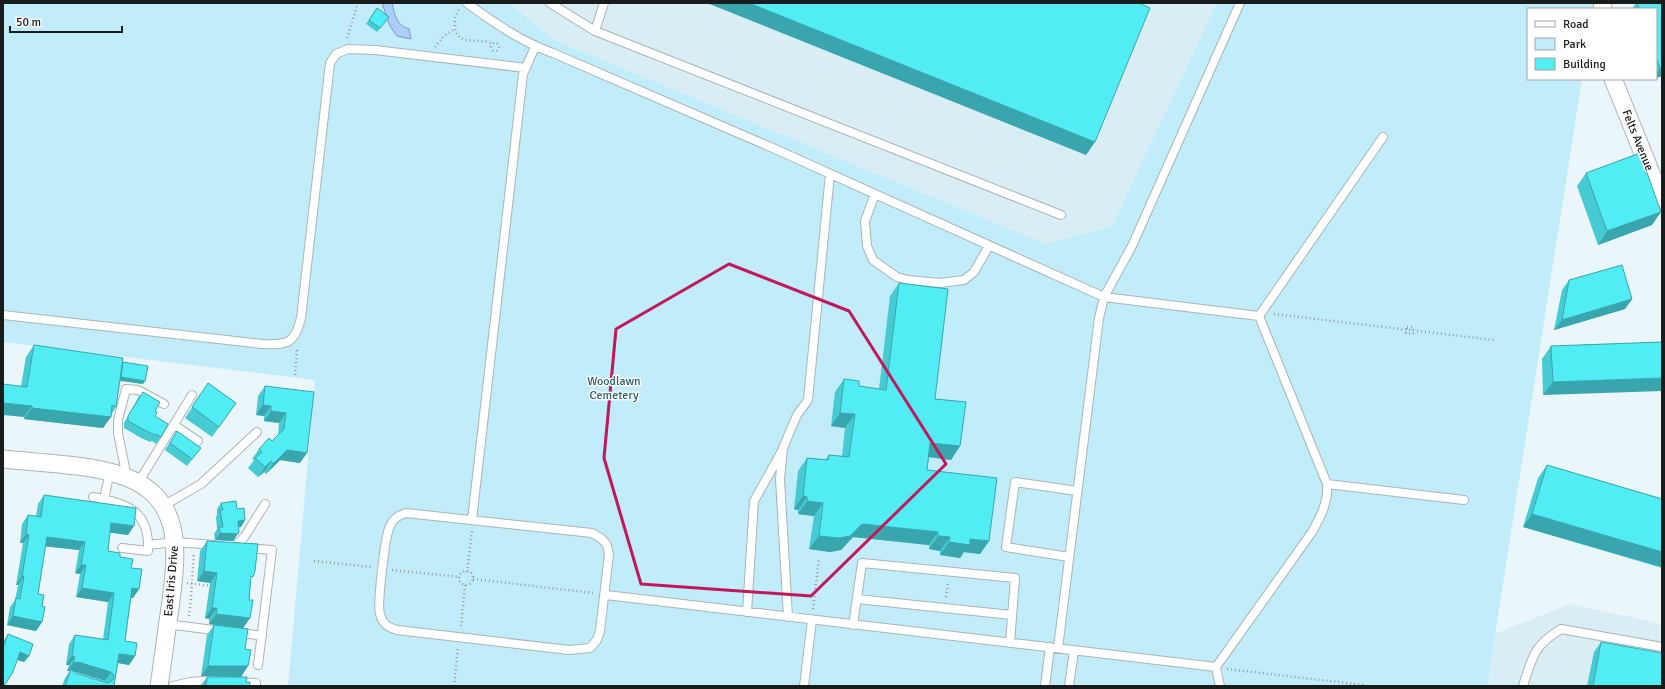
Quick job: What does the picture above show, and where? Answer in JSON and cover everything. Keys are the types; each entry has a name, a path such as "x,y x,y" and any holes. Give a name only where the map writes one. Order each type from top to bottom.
{"street":[{"name":"Felts Avenue","path":"1613,80 1662,200"},
{"name":"East Iris Drive","path":"3,459 110,472 133,480 154,495 163,506 171,523 175,542 173,581 159,686"}],"lane":[{"path":"550,3 594,31 1061,215"},
{"path":"594,31 604,3"},
{"path":"1045,686 1054,648 1069,557 1099,318 1104,298 1132,246 1240,3"},
{"path":"464,5 535,47 553,53 830,174 1104,298 1260,315"},
{"path":"473,520 524,74 535,47"},
{"path":"3,315 262,344 278,345 290,341 296,336 301,318 330,63 336,54 343,49 375,50 526,68"},
{"path":"1260,315 1382,137"},
{"path":"747,612 754,501 783,448 797,415 808,400 830,174"},
{"path":"875,194 865,221 867,246 873,260 897,277 908,280 940,283 964,280 974,272 989,246"},
{"path":"1220,686 1216,668 1312,532 1327,496 1327,484 1260,315"},
{"path":"133,480 118,433 118,420 126,389 138,390 164,404"},
{"path":"133,480 174,425 192,395"},
{"path":"174,425 198,441"},
{"path":"163,506 201,484 258,432"},
{"path":"783,448 780,479 788,617"},
{"path":"104,499 110,472"},
{"path":"1069,557 1006,547 1014,482 1077,491"},
{"path":"1327,484 1464,500"},
{"path":"93,497 120,502 140,515 147,531 148,551 122,548"},
{"path":"227,546 245,536 265,504"},
{"path":"411,513 596,534 605,542 609,554 606,595 599,635 594,645 586,650 569,650 397,630 388,626 381,617 378,604 388,530 393,521 400,515 411,513"},
{"path":"148,545 175,542 272,550 258,666"},
{"path":"853,625 862,563 1015,578 1010,643"},
{"path":"606,595 1216,668"},
{"path":"857,599 1012,615"},
{"path":"804,686 812,620"},
{"path":"167,624 262,636"},
{"path":"1523,686 1533,654 1546,638 1561,629 1662,647"},
{"path":"1069,686 1074,650"},
{"path":"173,686 202,680 256,683 256,686"}],"path":[{"path":"343,49 358,3"},
{"path":"464,5 456,15 455,29 465,40 484,41 492,44"},
{"path":"433,57 435,47 440,39 455,29"},
{"path":"1260,315 1413,330 1494,340"},
{"path":"290,341 297,351 295,376"},
{"path":"467,572 473,520"},
{"path":"187,626 196,544"},
{"path":"812,620 819,558"},
{"path":"467,572 471,574 472,579"},
{"path":"467,572 461,574 461,582 468,585 472,579"},
{"path":"472,579 606,595"},
{"path":"173,581 214,586"},
{"path":"1216,668 1364,685"}],"highlighted area":[{"path":"729,264 849,311 946,464 811,596 641,584 604,458 616,329"}],"shaded area":[{"path":"509,3 1217,3 1112,226 1046,244 554,40"},
{"path":"1570,604 1662,624 1662,686 1484,686 1495,634"}],"green space":[{"name":"Woodlawn Cemetery","path":"3,3 509,3 554,40 1046,244 1112,226 1217,3 1594,3 1593,8 1527,8 1527,80 1582,80 1487,686 288,686 315,380 3,342"}],"water":[{"path":"382,3 392,3 397,19 401,25 409,29 411,39 397,36 390,26"}],"building":[{"path":"749,3 1139,3 1150,8 1095,142"},
{"path":"1637,3 1662,3 1662,67 1660,68 1657,60 1657,8 1639,8"},
{"path":"377,8 389,17 380,28 369,20"},
{"path":"1640,153 1661,212 1607,231 1586,173"},
{"path":"1622,265 1632,299 1562,320 1569,280"},
{"path":"899,283 948,289 935,399 966,402 960,446 930,443 927,470 997,478 989,541 970,539 970,545 949,542 950,537 938,536 938,532 862,524 850,536 839,538 819,536 823,503 807,501 807,497 803,496 807,458 828,460 829,455 849,457 855,414 840,413 844,379 859,381 859,386 886,390"},
{"path":"1662,342 1662,378 1553,382 1551,346"},
{"path":"34,345 123,358 116,407 112,405 111,417 32,408 32,406 3,403 3,384 27,387"},
{"path":"123,362 148,366 145,381 121,377"},
{"path":"208,383 236,403 219,427 192,407"},
{"path":"265,386 314,392 307,453 287,450 273,464 271,461 265,467 255,458 262,452 259,449 269,438 272,441 284,429 286,413 271,411 271,406 263,405"},
{"path":"143,392 160,402 155,411 157,412 155,416 168,424 161,437 128,421 128,416"},
{"path":"177,431 201,448 192,459 170,443"},
{"path":"1547,465 1662,499 1662,552 1532,514"},
{"path":"44,495 136,508 134,526 111,523 108,551 120,553 120,557 133,559 131,568 142,569 139,589 132,588 125,641 137,643 135,656 119,654 114,686 65,686 71,669 75,673 108,683 114,679 111,672 78,662 73,663 75,657 72,656 75,635 108,640 114,593 82,588 86,565 81,565 85,542 47,537 38,594 44,595 42,606 45,607 42,622 13,616 16,598 20,599 24,576 22,576 29,535 26,534 28,515 41,517"},
{"path":"236,501 237,509 244,508 245,520 238,521 238,534 220,533 219,527 223,527 220,510 223,510 221,503"},
{"path":"207,541 258,544 255,571 253,577 251,576 249,600 253,600 250,618 216,614 217,608 212,608 217,573 204,571"},
{"path":"214,625 248,629 245,649 251,650 248,666 208,666"},
{"path":"8,634 33,644 29,656 20,652 13,672 3,686 3,648"},
{"path":"1601,642 1662,653 1662,686 1593,686"},
{"path":"207,677 247,677 246,682 250,682 250,686 206,686"}]}
